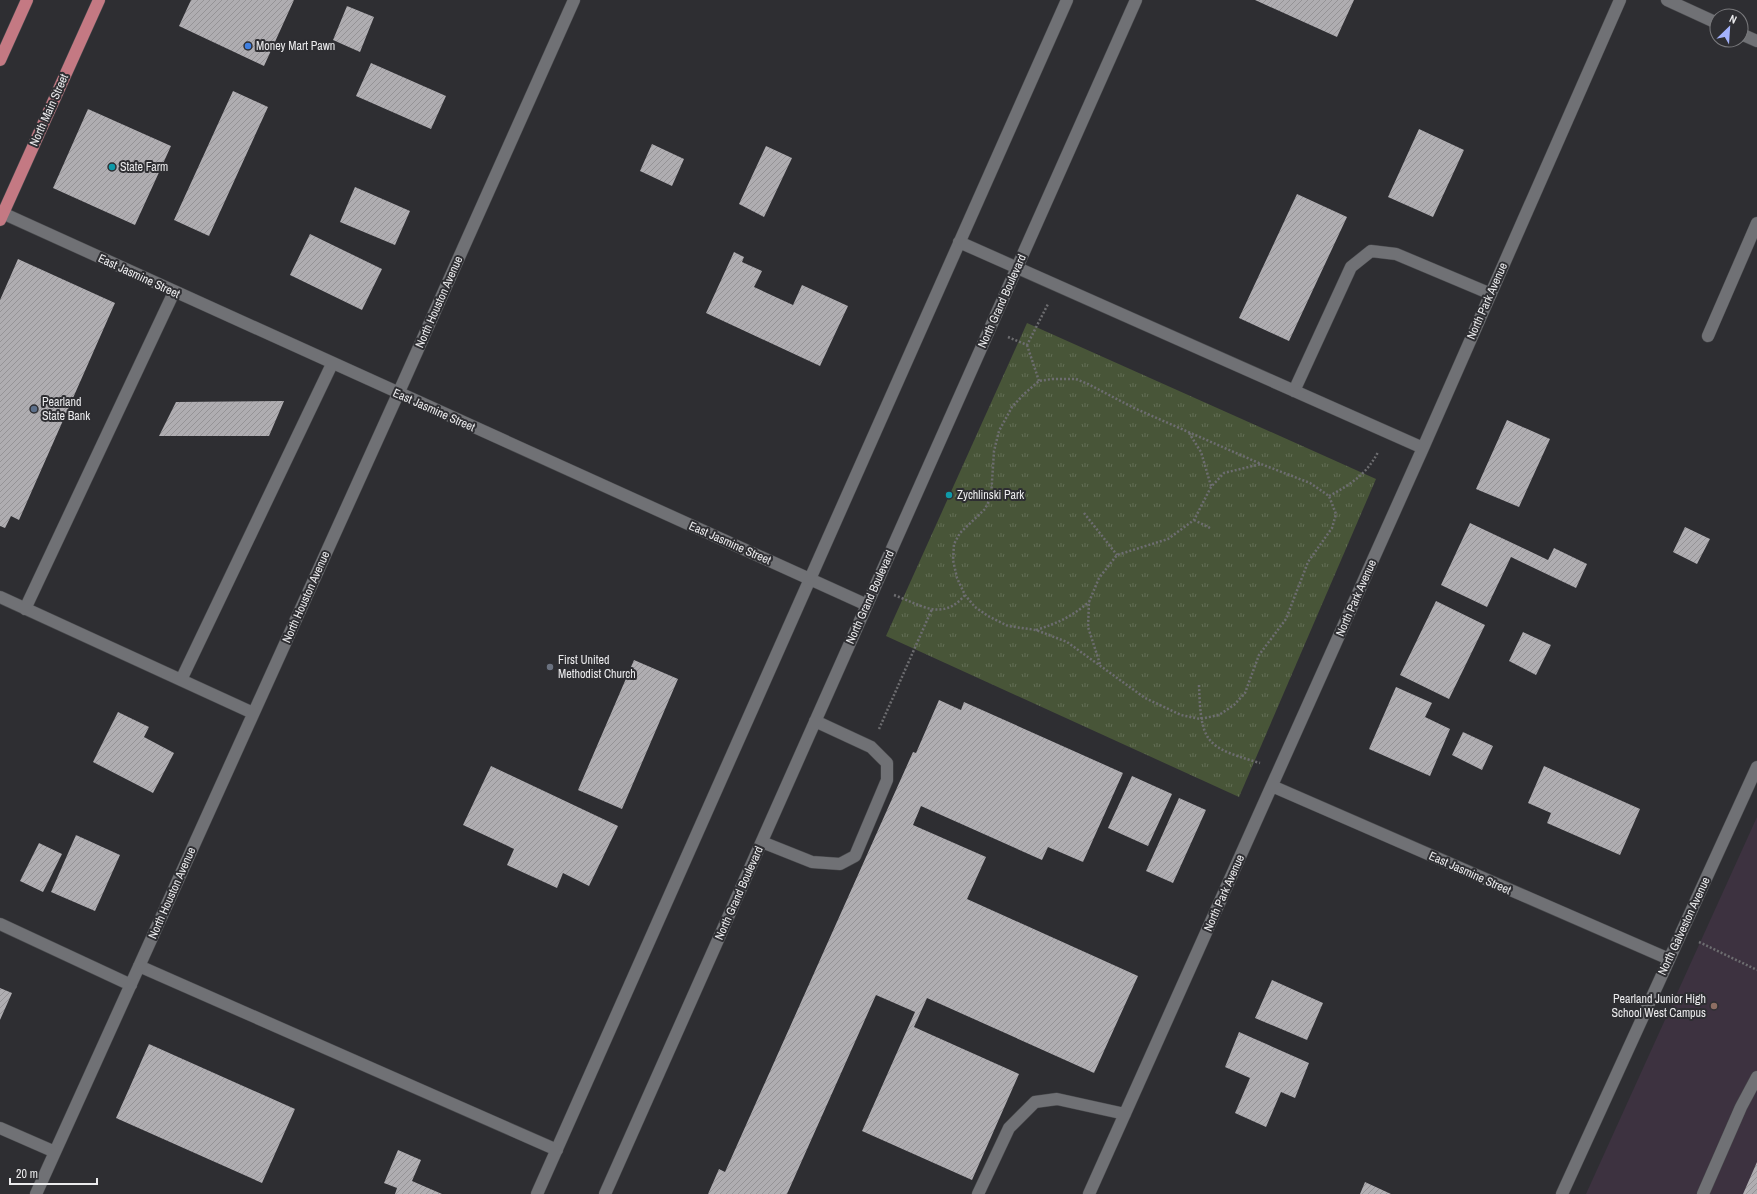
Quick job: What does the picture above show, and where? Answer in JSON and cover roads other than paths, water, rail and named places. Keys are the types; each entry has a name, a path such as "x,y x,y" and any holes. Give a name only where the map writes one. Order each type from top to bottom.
{"main road":[{"path":"0,60 27,0"},
{"name":"North Main Street","path":"1,215 99,0"}],"street":[{"name":"North Houston Avenue","path":"36,1194 398,394 574,0"},
{"path":"537,1194 1067,0"},
{"name":"North Grand Boulevard","path":"605,1194 1136,0"},
{"name":"North Park Avenue","path":"1089,1194 1423,448 1620,0"},
{"path":"1667,0 1709,19"},
{"name":"East Jasmine Street","path":"1,215 867,605"},
{"path":"1708,336 1757,223"},
{"path":"959,242 1423,448"},
{"path":"1294,391 1351,267 1371,252 1396,254 1491,294"},
{"path":"25,609 174,292"},
{"path":"181,680 332,364"},
{"path":"0,597 253,713"},
{"path":"762,842 812,862 840,864 855,856 887,780 887,763 871,747 816,721"},
{"name":"North Galveston Avenue","path":"1562,1194 1757,766"},
{"name":"East Jasmine Street","path":"1272,786 1669,959"},
{"path":"0,924 131,985"},
{"path":"139,966 557,1150"},
{"path":"1704,1194 1741,1107 1757,1077"},
{"path":"978,1194 1009,1128 1035,1102 1057,1099 1125,1114"},
{"path":"0,1128 56,1152"}],"place":[{"name":"Money Mart Pawn","path":"248,46"},
{"name":"State Farm","path":"112,167"},
{"name":"Pearland State Bank","path":"34,409"},
{"name":"Zychlinski Park","path":"949,495"},
{"name":"First United Methodist Church","path":"550,667"},
{"name":"Pearland Junior High School West Campus","path":"1714,1006"}]}
